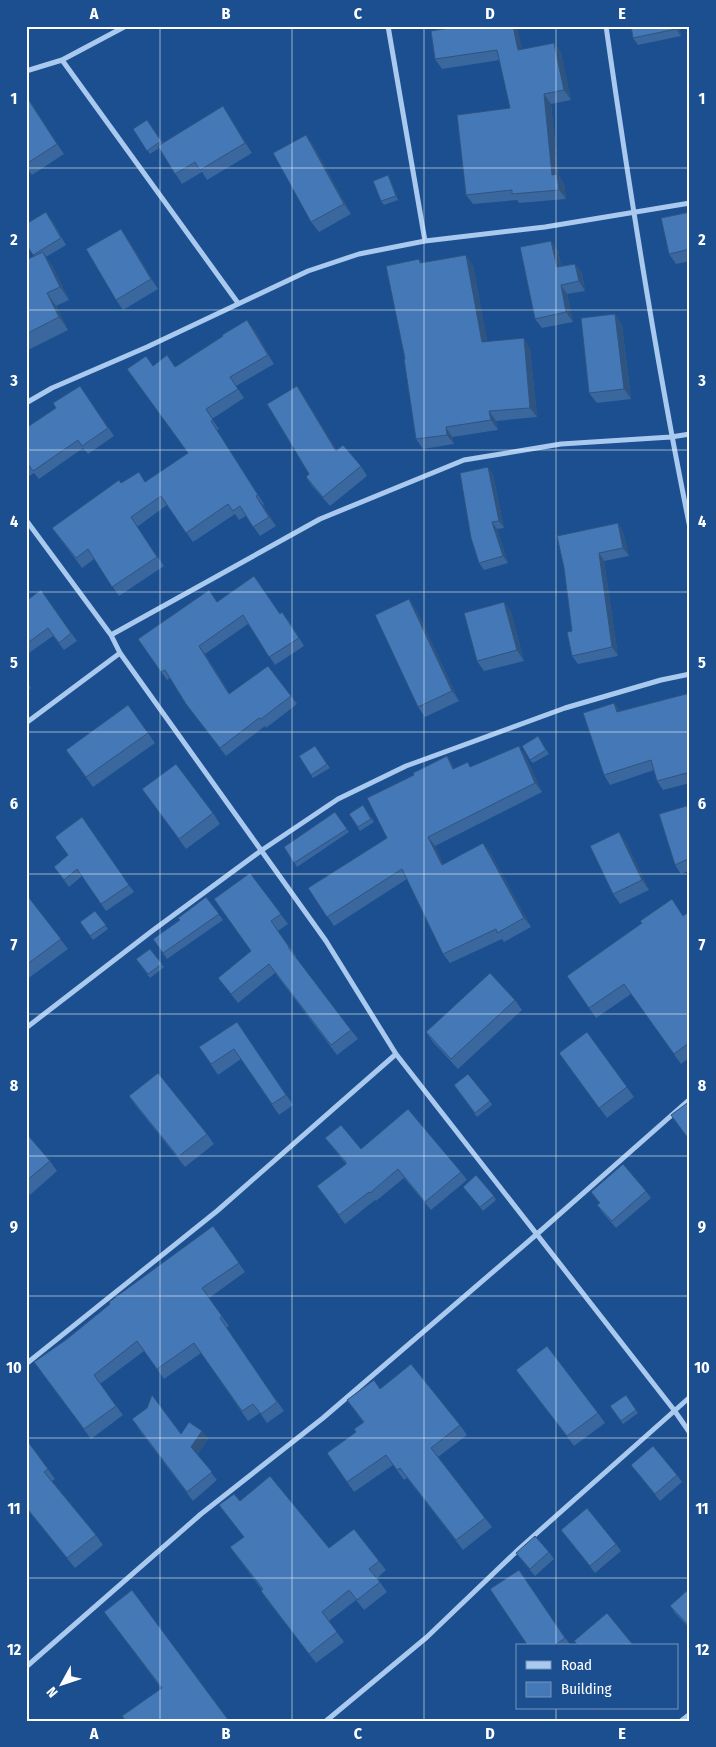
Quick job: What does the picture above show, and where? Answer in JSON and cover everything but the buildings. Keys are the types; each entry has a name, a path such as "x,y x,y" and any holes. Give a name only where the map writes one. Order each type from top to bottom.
{"street":[{"path":"26,71 62,60 126,26"},
{"path":"388,26 425,241"},
{"path":"606,26 632,212 671,437 690,528"},
{"path":"62,60 238,303"},
{"path":"26,403 52,388 147,347 308,271 359,254 425,241 545,227 690,203"},
{"path":"111,635 320,519 464,460 561,444 671,437 690,434"},
{"path":"26,520 111,635 120,653 326,941 396,1054 690,1433"},
{"path":"26,723 120,653"},
{"path":"26,1028 152,931 262,850 338,799 406,766 565,708 661,680 690,674"},
{"path":"26,1364 217,1211 396,1054"},
{"path":"26,1667 201,1514 323,1418 537,1234 690,1099"},
{"path":"326,1721 427,1636 520,1548 690,1397"},
{"path":"682,1721 690,1714"}]}
